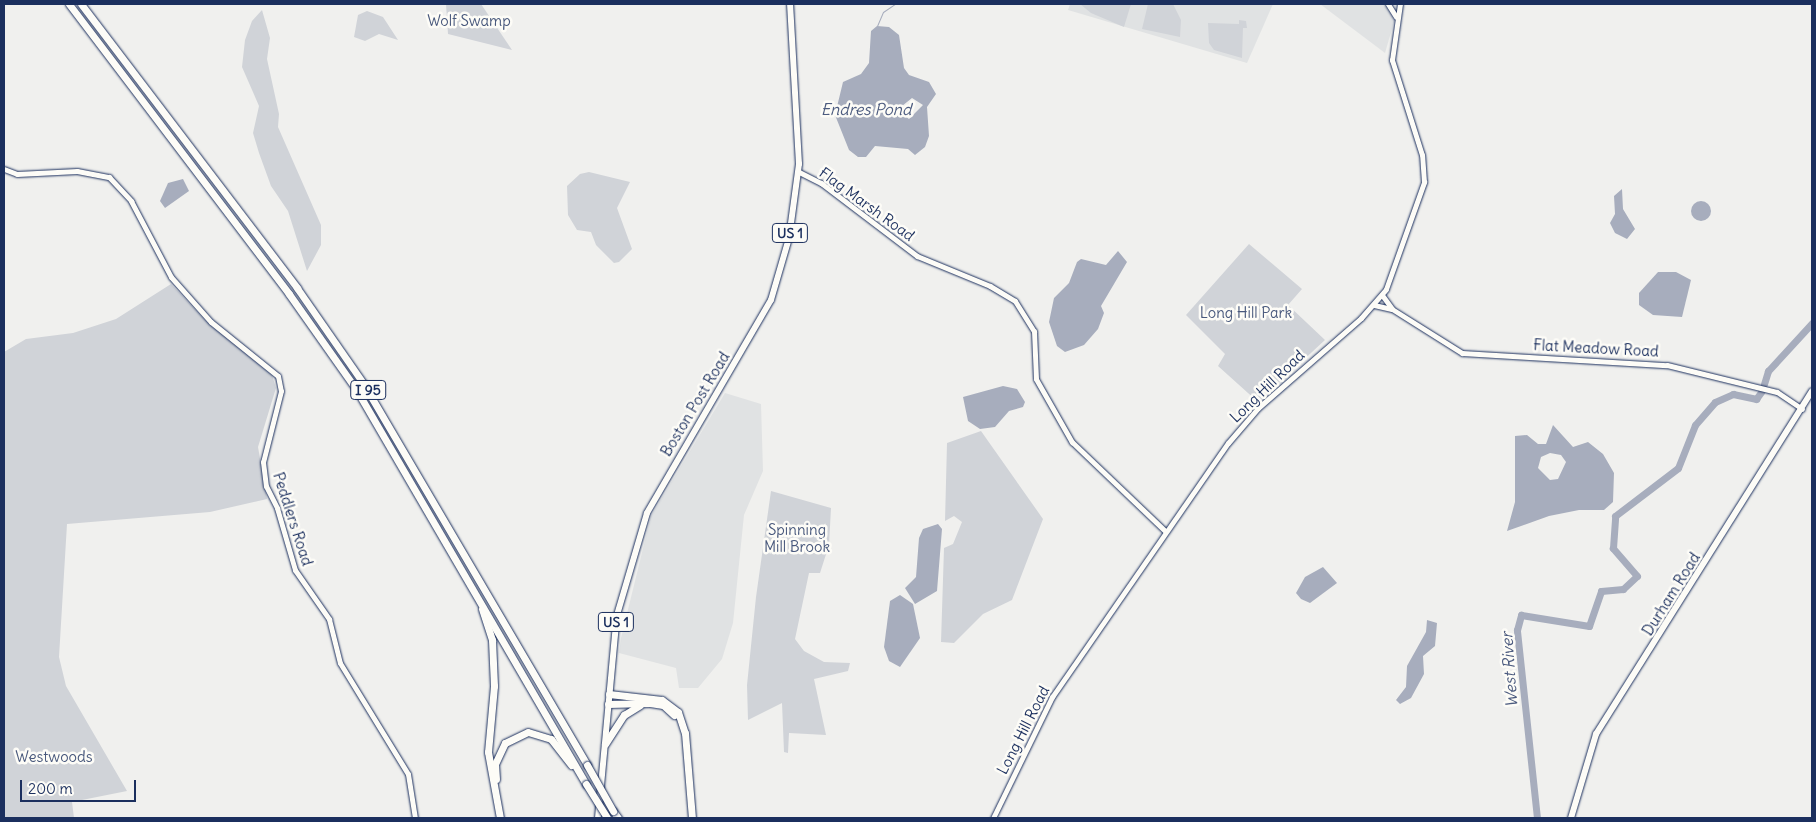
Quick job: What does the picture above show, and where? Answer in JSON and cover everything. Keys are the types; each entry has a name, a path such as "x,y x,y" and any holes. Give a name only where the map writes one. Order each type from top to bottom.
{"highway":[{"name":"I 95","path":"69,4 326,345 398,457 607,818"},
{"name":"I 95","path":"81,4 297,288 363,383 618,818"},
{"path":"477,594 492,640 494,686 488,752 500,818"},
{"path":"608,694 662,700 678,712 685,733 692,818"},
{"path":"608,704 650,703 663,705 678,720 688,818"},
{"path":"605,744 624,715 650,703"},
{"path":"504,818 495,764 505,743 515,736 540,733 551,739 586,784"}],"main road":[{"name":"Boston Post Road","path":"598,818 608,694 618,615 648,513 771,300 789,238 798,172 790,4"},
{"name":"Durham Road","path":"1571,818 1596,734 1812,391"}],"street":[{"path":"1388,4 1396,17"},
{"name":"Long Hill Road","path":"993,818 1051,699 1166,531 1248,419 1374,306 1382,295 1424,182 1422,156 1392,60 1396,17 1400,4"},
{"name":"Peddlers Road","path":"4,169 28,175 76,171 110,177 119,184 171,277 211,322 278,376 281,391 263,462 266,486 277,508 295,570 329,619 340,663 408,774 416,818"},
{"name":"Flag Marsh Road","path":"798,172 821,183 918,256 990,286 1015,301 1034,331 1036,379 1072,442 1166,531"},
{"name":"Flat Meadow Road","path":"1382,295 1392,310"},
{"name":"Flat Meadow Road","path":"1374,306 1392,310 1462,353 1667,365 1777,392 1802,409"}],"shaded area":[{"path":"1070,4 1273,4 1247,63 1068,10"},
{"path":"1320,4 1386,4 1396,15 1385,53"},
{"path":"725,393 761,404 763,471 744,515 733,623 722,659 698,688 679,688 676,668 619,653 621,638 651,516"}],"green space":[{"name":"Wolf Swamp","path":"446,4 481,4 512,50 448,34"},
{"path":"1080,4 1131,4 1124,27 1091,13"},
{"path":"1148,4 1173,4 1181,20 1180,37 1142,29"},
{"path":"262,10 270,38 267,59 279,114 278,127 321,225 321,245 307,271 288,211 271,186 253,133 259,106 242,67 245,40 252,21"},
{"path":"367,11 383,17 398,40 379,34 365,41 354,37 358,15"},
{"path":"1239,20 1246,21 1247,28 1243,28 1242,58 1214,50 1209,43 1208,23 1239,24"},
{"path":"589,172 630,182 617,208 632,249 619,262 614,263 596,245 591,232 577,230 568,215 567,186 580,174"},
{"name":"Long Hill Park","path":"1249,244 1302,289 1288,305 1325,340 1258,402 1218,366 1225,354 1186,315"},
{"name":"Westwoods","path":"171,284 204,319 272,375 276,388 258,447 267,499 210,512 67,524 59,657 66,686 127,791 72,802 74,818 4,818 4,352 26,339 73,333 116,319"},
{"path":"981,431 1043,519 1012,600 983,614 954,643 941,642 944,548 953,544 962,522 954,516 945,521 947,443"},
{"name":"Spinning Mill Brook","path":"771,491 831,508 829,545 820,573 809,573 795,639 804,651 824,662 850,663 848,671 814,679 826,735 789,733 788,753 784,752 782,703 748,720 747,685 756,597"}],"water":[{"name":"Endres Pond","path":"877,26 889,27 899,35 904,68 909,75 929,82 936,94 927,107 929,136 925,147 915,155 908,149 875,146 866,157 858,157 849,150 835,115 843,82 861,74 869,63 871,31","holes":["912,98 923,105 909,119 897,110"]},
{"path":"183,179 189,191 165,208 160,201 168,183"},
{"path":"1622,189 1623,209 1635,229 1627,239 1615,233 1610,223 1615,214 1614,196"},
{"path":"1701,201 1708,204 1711,211 1708,218 1701,221 1694,218 1691,211 1694,204"},
{"path":"1118,251 1127,262 1101,306 1104,313 1098,329 1084,345 1065,352 1057,346 1049,322 1054,298 1069,283 1077,262 1081,259 1106,265"},
{"path":"1658,272 1676,272 1691,280 1682,317 1653,315 1639,305 1639,293"},
{"path":"1003,386 1017,389 1025,402 1023,407 1009,411 995,427 980,429 968,421 963,397"},
{"path":"1553,425 1573,447 1588,442 1603,454 1614,473 1613,502 1604,510 1579,510 1549,516 1507,531 1515,502 1515,436 1527,435 1538,444 1546,444","holes":["1550,453 1561,455 1566,462 1558,479 1550,480 1538,468 1541,457"]},
{"path":"938,524 942,529 937,591 915,604 905,588 916,577 919,538 923,529"},
{"path":"1323,567 1337,583 1310,603 1301,599 1296,593 1305,577"},
{"path":"900,595 913,604 920,638 900,667 889,661 884,647 890,601"},
{"path":"1427,620 1437,623 1435,646 1423,656 1424,674 1411,698 1400,704 1396,700 1406,687 1407,666 1426,632"}],"waterway":[{"path":"877,26 883,12 895,4"},
{"name":"West River","path":"1764,384 1768,371 1812,323"},
{"name":"West River","path":"1537,818 1517,630 1521,615 1589,626 1601,591 1623,589 1637,576 1613,548 1615,516 1678,468 1695,425 1715,402 1733,394 1756,399 1761,392"}]}
